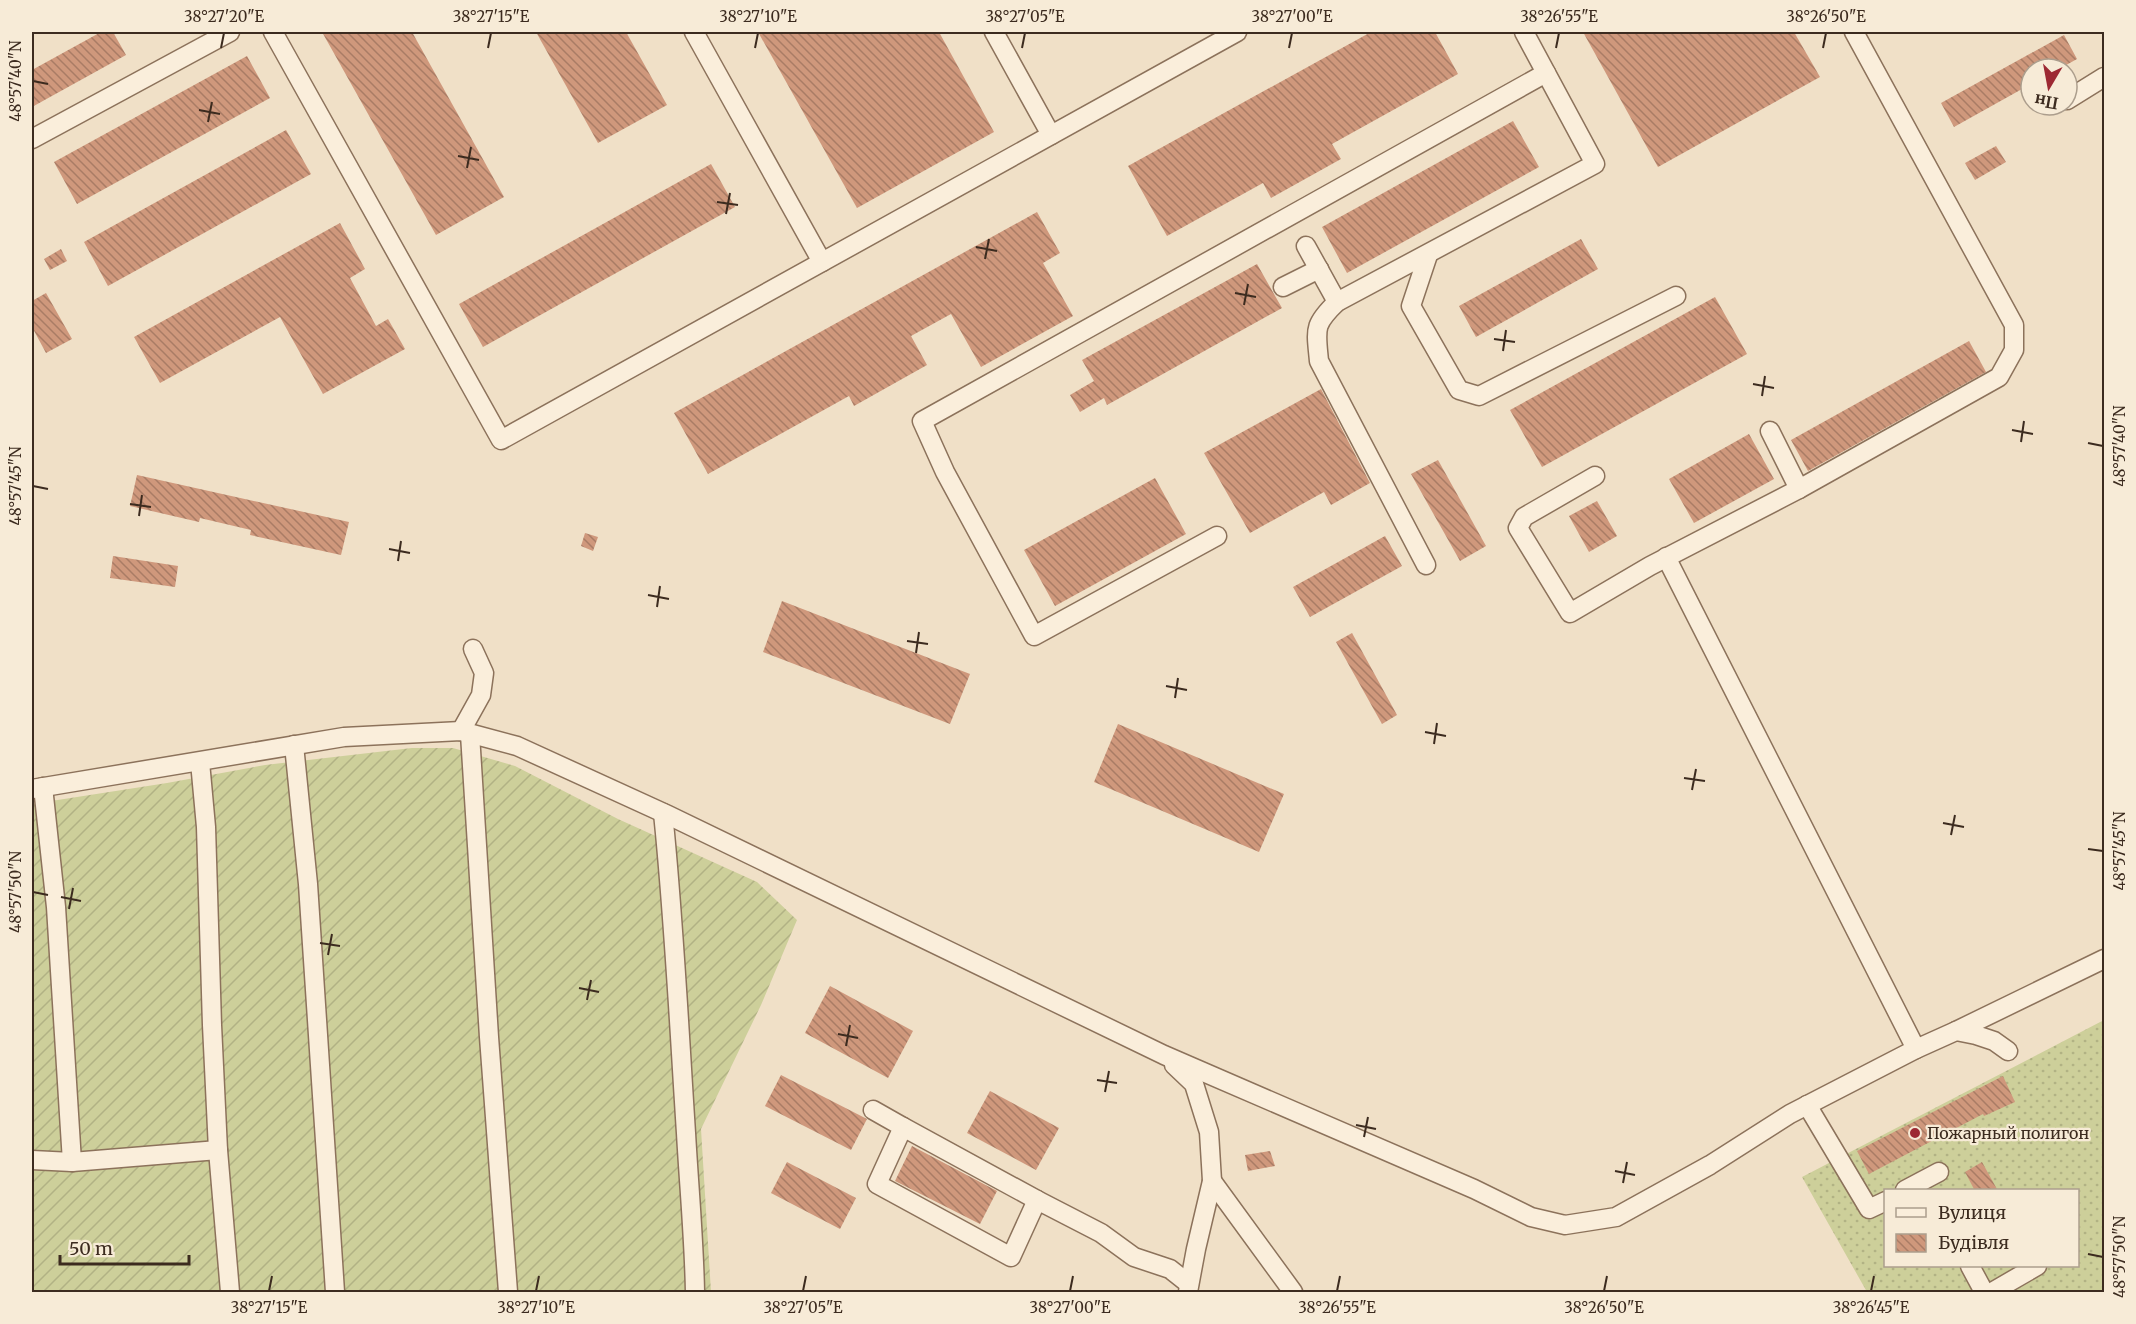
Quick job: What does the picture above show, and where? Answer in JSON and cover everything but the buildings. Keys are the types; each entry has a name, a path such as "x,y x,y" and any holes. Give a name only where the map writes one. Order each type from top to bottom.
{"lane":[{"path":"32,139 230,32"},
{"path":"273,32 501,440 1238,32"},
{"path":"693,32 822,262"},
{"path":"994,32 1051,135"},
{"path":"1426,565 1319,361 1316,328 1337,302 1595,164 1524,32"},
{"path":"1595,476 1524,517 1518,528 1570,613 1666,557 1799,489 1999,377 2014,351 2014,325 1854,32"},
{"path":"1217,536 1034,636 945,472 922,421 1546,73"},
{"path":"2079,93 2104,77"},
{"path":"1306,246 1337,302"},
{"path":"1428,255 1411,306 1459,390 1479,396 1676,296"},
{"path":"1283,287 1319,269"},
{"path":"1770,431 1799,489"},
{"path":"1666,557 1916,1049"},
{"path":"473,649 484,673 481,695 465,733 508,1293"},
{"path":"72,1162 56,907 37,788 344,737 465,733 517,746 663,813 1164,1055 1474,1189 1531,1217 1565,1225 1616,1217 1710,1166 1807,1105 1916,1049 2104,959"},
{"path":"294,745 308,884 335,1293"},
{"path":"200,762 206,827 218,1150 230,1293"},
{"path":"663,813 679,991 694,1237 694,1293"},
{"path":"1956,1031 1994,1041 2008,1051"},
{"path":"1164,1055 1194,1084 1209,1132 1212,1181 1189,1288"},
{"path":"1807,1105 1869,1209 1884,1202"},
{"path":"873,1110 1101,1233 1134,1257 1170,1269 1189,1288"},
{"path":"903,1128 876,1184 1011,1257 1037,1200"},
{"path":"32,1160 72,1162 218,1150"},
{"path":"1212,1181 1293,1293"},
{"path":"1910,1189 1932,1181"},
{"path":"1971,1267 1984,1293"},
{"path":"1992,1293 2035,1267"}],"green space":[{"path":"412,748 453,748 515,766 618,819 757,882 797,920 761,1005 701,1129 711,1292 32,1292 32,804 265,765"},
{"path":"2104,1020 2104,1292 1867,1292 1802,1177"}],"place":[{"name":"Пожарный полигон","path":"1915,1133"}]}
